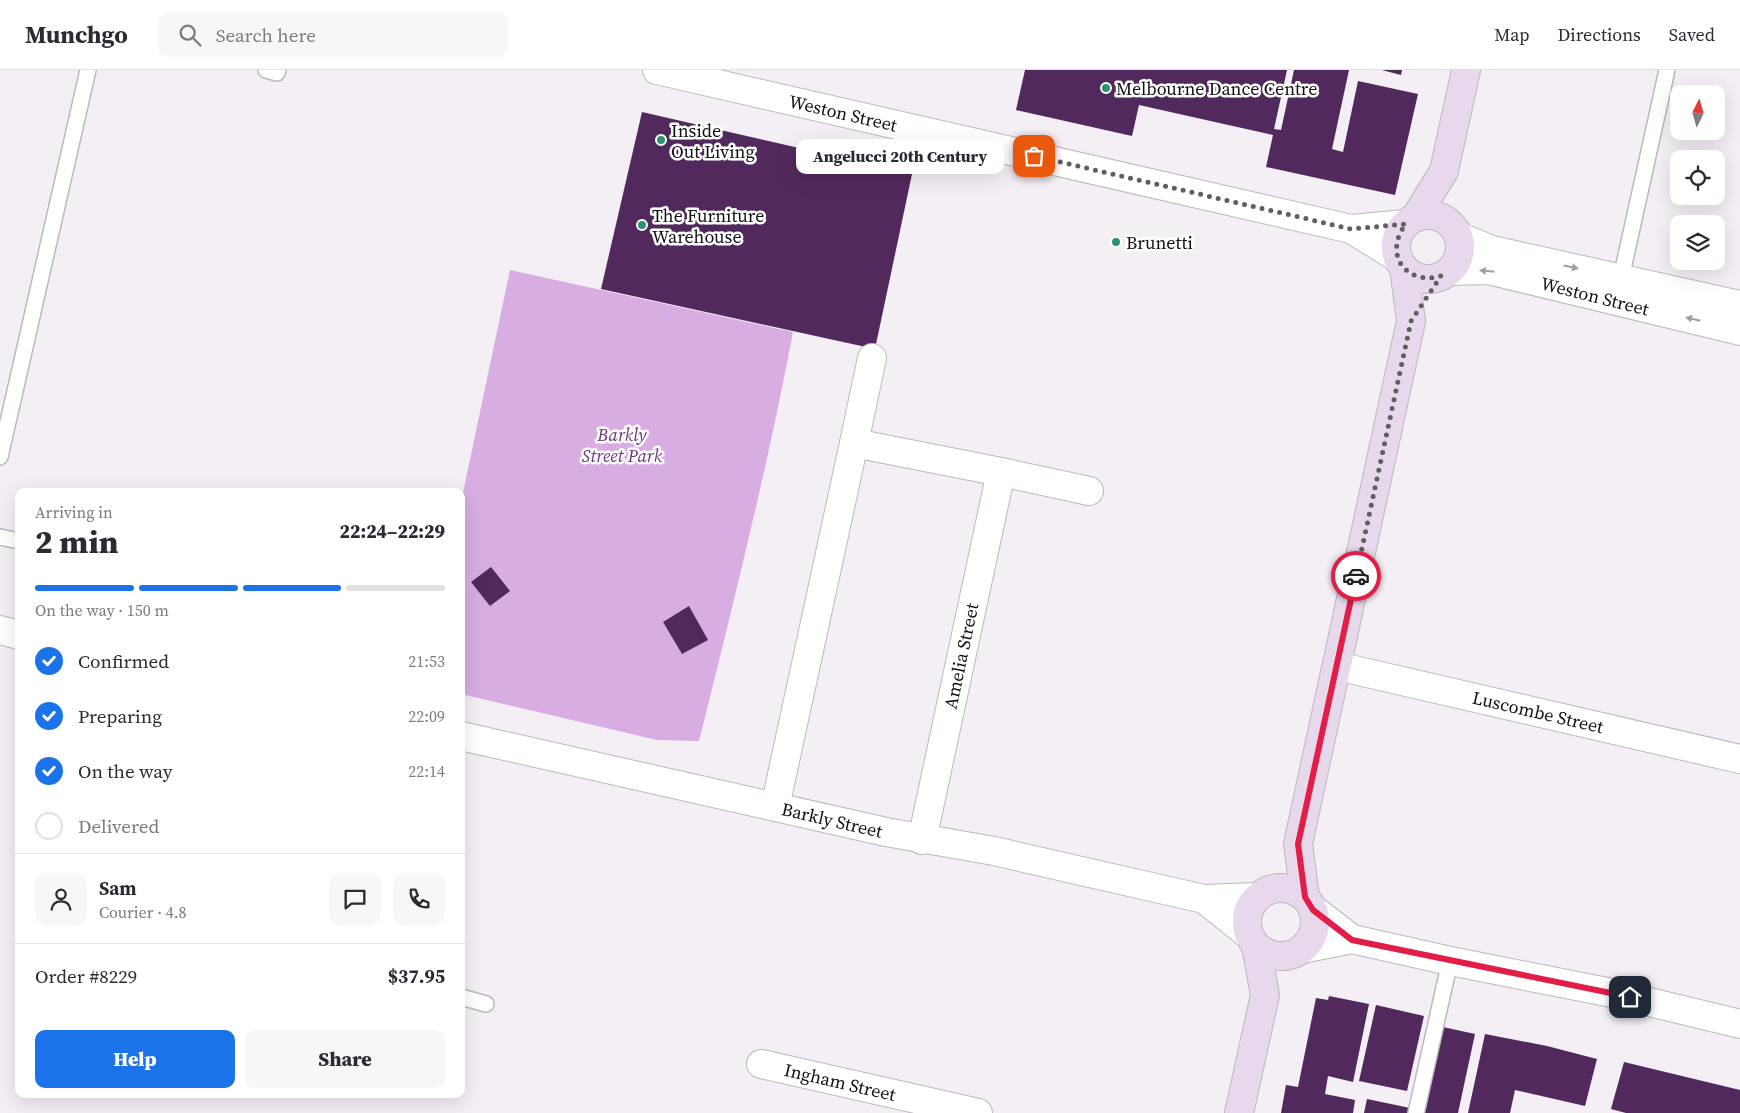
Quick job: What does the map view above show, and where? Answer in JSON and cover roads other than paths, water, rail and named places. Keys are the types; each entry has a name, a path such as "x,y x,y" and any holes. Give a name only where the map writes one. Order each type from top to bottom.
{"street":[{"name":"Weston Street","path":"657,70 1351,229 1410,221"},
{"path":"1265,995 1298,951 1310,941 1314,931 1316,920 1309,903 1298,844 1411,321 1401,263 1396,249 1397,240 1400,231 1410,221 1444,171 1466,70"},
{"path":"1411,321 1460,254 1460,245 1455,231 1444,171"},
{"path":"1410,221 1424,215 1434,215 1444,219 1455,231"},
{"name":"Weston Street","path":"1351,229 1401,263"},
{"name":"Weston Street","path":"1455,231 1492,250 1740,305"},
{"path":"1401,263 1412,275 1421,278 1431,279 1445,274"},
{"name":"Weston Street","path":"1445,274 1488,270 1740,330"},
{"path":"775,807 872,358"},
{"path":"854,443 1089,491"},
{"name":"Amelia Street","path":"922,840 1001,472"},
{"path":"0,630 15,633"},
{"name":"Luscombe Street","path":"1337,666 1740,759"},
{"name":"Barkly Street","path":"465,737 922,840 994,852 1204,899 1262,894"},
{"path":"1240,1113 1265,995 1253,941 1247,925 1247,915 1251,905 1262,894 1298,844"},
{"path":"1262,894 1278,888 1287,888 1297,892 1352,940"},
{"name":"Barkly Street","path":"1204,899 1253,941"},
{"path":"1253,941 1264,952 1274,956 1352,940 1612,993 1740,1024"},
{"name":"Ingham Street","path":"761,1064 978,1113"}],"lane":[{"path":"0,458 88,70"},
{"path":"266,70 277,72 278,70"},
{"path":"1621,278 1667,70"},
{"path":"0,537 15,540"},
{"path":"1416,1113 1450,961"},
{"path":"465,998 486,1004"}],"place":[{"name":"Melbourne Dance Centre","path":"1106,88"},
{"name":"Inside Out Living","path":"661,140"},
{"name":"Angelucci 20th Century","path":"1034,156"},
{"name":"The Furniture Warehouse","path":"642,225"},
{"name":"Brunetti","path":"1116,242"}],"park label":[{"name":"Barkly Street Park","path":"622,444"}]}
